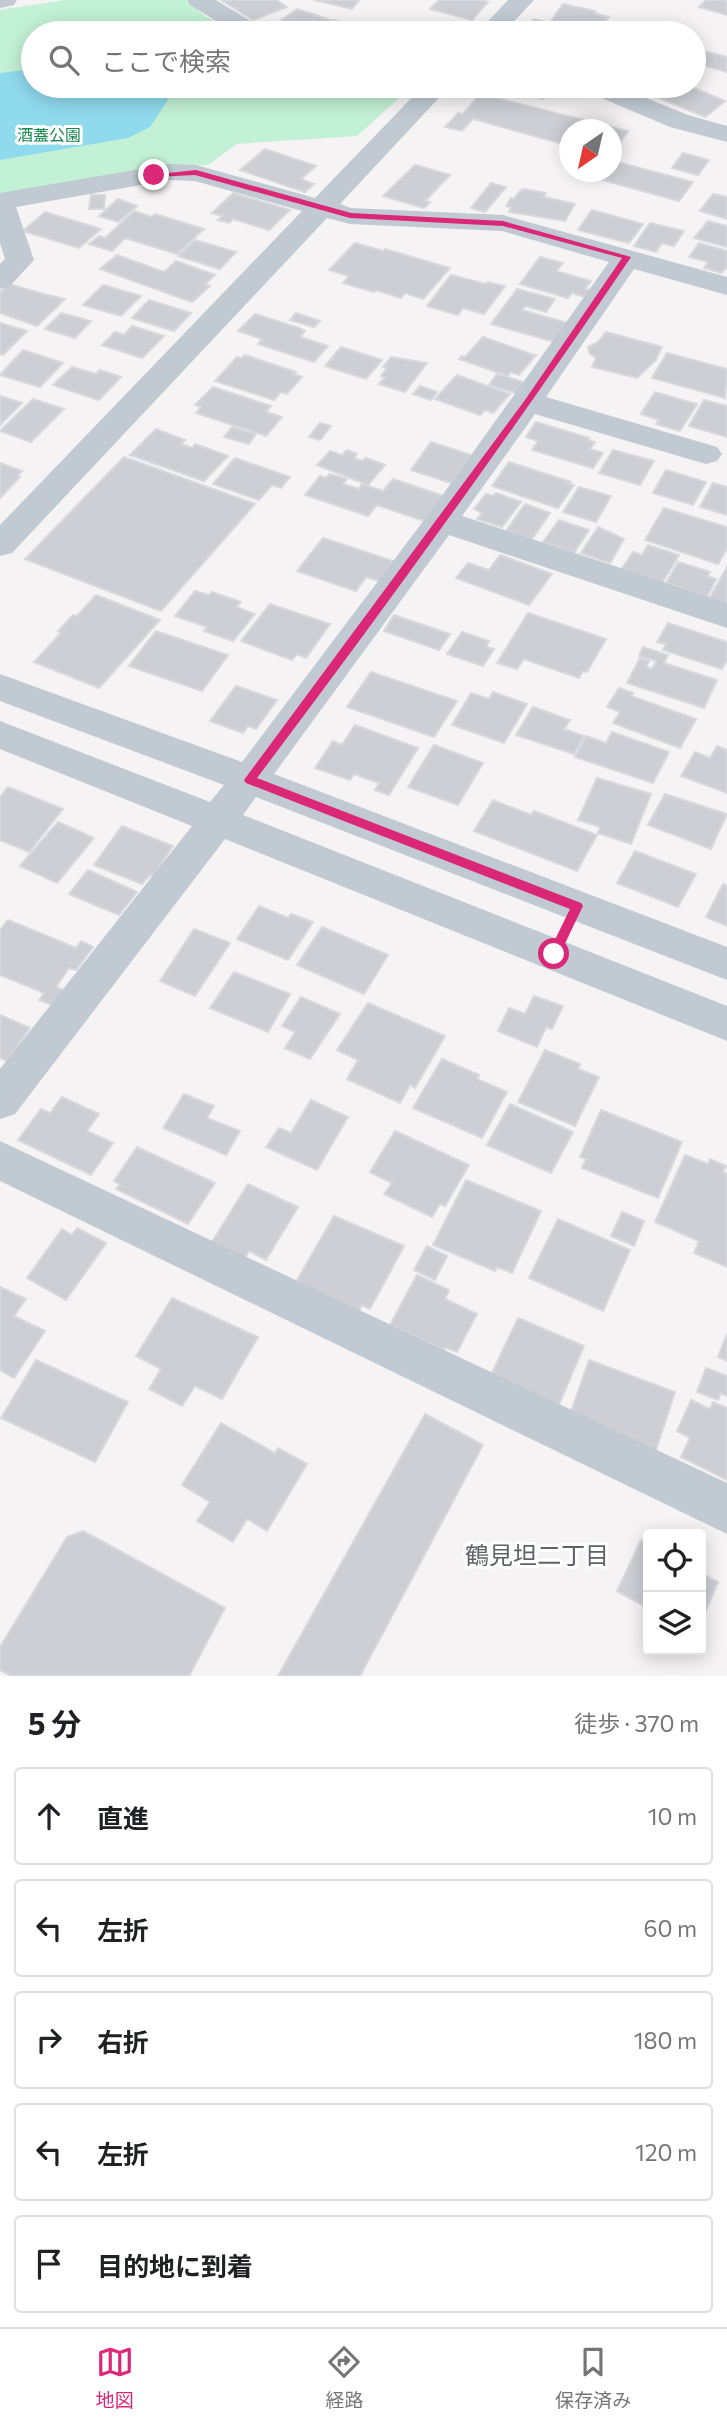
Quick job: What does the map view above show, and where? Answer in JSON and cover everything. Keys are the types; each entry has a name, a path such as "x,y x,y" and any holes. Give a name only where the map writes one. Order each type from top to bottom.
{"street":[{"path":"200,0 234,21"},
{"path":"501,21 522,0"},
{"path":"0,545 426,98"},
{"path":"623,98 679,121 726,133"},
{"path":"0,280 20,260 0,201 169,172 196,173 321,209 366,217 503,223 723,285 716,299 727,313"},
{"path":"0,1100 250,780 528,402 627,257"},
{"path":"528,402 706,454"},
{"path":"442,521 727,616"},
{"path":"0,687 250,780 727,964"},
{"path":"0,734 727,1024"},
{"path":"554,954 577,906"},
{"path":"0,1160 727,1509"}],"green space":[{"name":"酒蓋公園","path":"65,0 185,0 214,21 21,21 21,98 399,98 357,136 237,144 208,165 158,167 0,195 0,10"}],"water":[{"path":"21,70 21,98 169,98 150,127 128,138 0,160 0,73"}],"building":[{"path":"221,0 276,0 287,7 253,20"},
{"path":"314,0 359,0 352,9"},
{"path":"439,0 488,2 472,20 430,9"},
{"path":"706,0 727,0 727,15 699,7"},
{"path":"563,4 609,17 606,21 551,21"},
{"path":"297,9 331,20 330,21 280,21"},
{"path":"706,52 727,57 727,72 706,66"},
{"path":"706,93 725,101 705,117 659,98 706,98"},
{"path":"477,98 496,98 580,119 559,119 559,143 473,119 462,131 445,127 458,113 463,114"},
{"path":"265,149 316,166 301,179 314,184 305,192 240,170"},
{"path":"683,153 709,160 698,175 672,168"},
{"path":"622,163 693,182 679,201 609,182 622,182"},
{"path":"415,165 450,175 425,201 430,202 424,208 383,196"},
{"path":"491,183 506,187 485,212 471,208"},
{"path":"524,189 546,193 544,197 575,204 565,221 509,212 511,207 506,206 511,198 514,199"},
{"path":"233,193 290,210 269,230 233,219 229,223 218,220 222,216 212,213"},
{"path":"713,194 727,197 727,219 700,211"},
{"path":"91,195 105,195 104,209 89,209"},
{"path":"118,199 137,206 118,222 99,216"},
{"path":"592,210 643,224 629,243 578,230"},
{"path":"134,211 152,217 155,214 204,229 177,254 125,238 112,251 89,244 99,236 105,238"},
{"path":"45,212 101,229 79,248 23,231"},
{"path":"708,221 727,226 727,247 694,238"},
{"path":"650,223 684,231 674,246 662,243 656,252 634,246"},
{"path":"195,240 236,252 220,269 178,256"},
{"path":"355,243 450,268 423,299 405,293 401,298 376,290 374,292 343,283 349,276 329,270"},
{"path":"699,243 727,251 727,267 721,273 704,268 708,262 689,257"},
{"path":"117,255 164,272 176,261 215,275 205,284 210,286 192,302 100,269"},
{"path":"540,257 563,263 556,271 591,281 585,289 590,290 585,297 572,293 568,298 520,284"},
{"path":"451,275 505,286 484,314 463,308 458,315 427,306"},
{"path":"9,284 65,299 37,326 0,313 0,292"},
{"path":"103,285 141,296 121,316 83,305"},
{"path":"517,289 555,299 546,312 525,306 522,310 568,323 555,342 491,324"},
{"path":"149,300 191,313 174,331 132,318"},
{"path":"61,313 91,321 75,338 45,329"},
{"path":"296,313 320,321 314,327 290,320"},
{"path":"255,314 299,328 305,331 300,337 328,346 314,362 258,344 262,339 238,331"},
{"path":"0,323 27,331 3,355 0,354"},
{"path":"132,326 164,336 142,358 102,345 115,332 124,335"},
{"path":"606,332 662,347 656,360 637,378 592,367 596,358 589,353 588,347 598,342"},
{"path":"483,337 536,355 519,375 511,372 508,376 459,359 465,357"},
{"path":"341,347 382,360 366,379 325,366"},
{"path":"23,350 63,363 40,387 0,375"},
{"path":"667,353 727,369 725,398 652,378"},
{"path":"245,355 296,372 294,374 302,377 287,394 281,392 274,400 215,381 237,357 242,358"},
{"path":"391,357 427,363 405,392 379,384 385,377 381,376 387,368 383,367"},
{"path":"72,367 96,374 100,370 121,377 99,400 53,385"},
{"path":"497,374 526,383 519,394 489,385"},
{"path":"457,375 510,394 493,413 485,410 480,415 435,399"},
{"path":"420,386 437,392 431,400 413,394"},
{"path":"213,387 271,406 266,412 282,417 266,436 196,413 201,407 195,405"},
{"path":"655,392 697,404 680,431 656,424 659,420 641,414"},
{"path":"0,396 22,403 0,425"},
{"path":"33,399 64,409 31,442 0,431"},
{"path":"704,400 727,406 727,437 689,426"},
{"path":"536,422 589,438 587,440 595,442 590,449 603,453 593,468 532,450 538,441 526,437"},
{"path":"320,423 331,426 320,440 309,437"},
{"path":"232,427 256,434 249,444 224,437"},
{"path":"156,429 185,440 181,444 192,448 195,444 228,456 204,481 130,455"},
{"path":"431,442 471,455 451,483 411,470"},
{"path":"347,450 357,454 354,458 362,461 366,458 385,465 368,485 317,465 330,451 342,455"},
{"path":"613,450 654,461 640,485 599,473"},
{"path":"124,457 255,504 161,611 25,559"},
{"path":"235,458 290,477 281,488 272,485 259,500 213,484"},
{"path":"509,462 574,485 558,508 492,486"},
{"path":"0,463 22,471 17,476 20,477 0,498"},
{"path":"666,470 706,482 693,505 653,493"},
{"path":"330,474 347,479 343,484 359,489 362,484 383,491 393,479 444,496 424,521 377,505 368,516 305,495 320,476 326,478"},
{"path":"713,483 727,487 727,515 700,507"},
{"path":"579,487 611,496 596,522 563,512"},
{"path":"496,493 521,502 502,527 477,519 482,513 474,509 486,494 493,496"},
{"path":"525,504 550,513 532,539 506,531"},
{"path":"664,508 727,527 727,549 718,564 645,540"},
{"path":"559,520 589,530 574,553 543,542"},
{"path":"598,527 624,539 610,563 581,553"},
{"path":"323,538 393,561 379,581 366,577 356,591 297,571"},
{"path":"648,545 679,555 662,583 621,570 633,552 642,555"},
{"path":"500,555 552,574 529,605 456,578 468,563 489,570"},
{"path":"678,562 710,572 707,576 716,579 707,597 666,583"},
{"path":"727,567 727,605 709,599"},
{"path":"195,591 209,595 212,592 241,602 236,607 255,614 233,641 204,631 207,627 175,616"},
{"path":"96,595 160,620 99,688 34,662 61,633 58,631 73,615 77,616"},
{"path":"270,604 330,624 306,658 297,654 292,660 241,641"},
{"path":"528,613 606,639 587,672 583,671 579,678 524,659 517,669 497,663"},
{"path":"394,615 450,634 439,650 384,631"},
{"path":"668,623 727,642 727,660 722,669 663,650 666,644 657,642"},
{"path":"156,631 228,655 202,691 129,666"},
{"path":"462,632 489,641 486,647 494,649 483,666 447,654"},
{"path":"643,647 668,655 664,663 717,680 704,708 627,683 640,658 649,661 646,667 652,669 656,661 639,656"},
{"path":"371,672 457,701 434,737 347,707"},
{"path":"236,686 277,700 256,729 248,726 243,733 210,721"},
{"path":"619,688 633,693 631,696 696,719 680,748 613,723 620,712 607,707"},
{"path":"493,692 527,704 504,743 452,725 471,693 489,699"},
{"path":"533,707 570,720 564,729 584,736 574,754 516,735"},
{"path":"355,725 418,748 389,795 375,790 379,783 354,774 350,780 315,768 333,741 342,745"},
{"path":"612,732 669,752 653,783 575,757 586,736 606,743"},
{"path":"434,745 483,763 458,805 408,787"},
{"path":"717,746 727,750 727,793 681,776 695,752 710,758"},
{"path":"597,778 651,794 631,844 598,833 600,827 578,820"},
{"path":"8,787 63,809 29,852 0,840 0,797"},
{"path":"665,794 727,814 711,849 648,825"},
{"path":"493,800 531,815 534,811 597,835 577,871 474,831"},
{"path":"58,822 94,838 57,883 20,866"},
{"path":"122,826 173,846 153,876 150,875 142,884 94,865"},
{"path":"635,851 696,874 678,907 617,883"},
{"path":"88,870 137,892 119,915 69,894"},
{"path":"723,884 727,886 727,926 706,917"},
{"path":"259,906 288,918 291,914 313,922 288,960 237,939"},
{"path":"8,920 76,948 81,941 93,947 76,970 69,968 56,987 63,990 52,1005 39,1000 44,993 0,975 0,930"},
{"path":"322,927 388,955 364,994 297,965"},
{"path":"194,929 230,943 195,996 160,981"},
{"path":"234,972 290,994 268,1032 210,1008"},
{"path":"534,996 563,1006 552,1029 546,1027 537,1047 498,1031 509,1008 525,1014"},
{"path":"301,997 340,1014 310,1059 285,1048 295,1032 282,1026"},
{"path":"368,1003 445,1036 415,1088 410,1085 400,1103 347,1079 358,1060 337,1050"},
{"path":"0,1015 30,1028 7,1061 0,1058"},
{"path":"545,1050 580,1064 578,1069 599,1077 575,1126 518,1102"},
{"path":"442,1059 479,1075 477,1079 507,1092 482,1138 413,1108"},
{"path":"184,1094 214,1106 207,1118 240,1131 226,1155 163,1128"},
{"path":"62,1097 99,1114 87,1131 113,1143 91,1175 18,1140 41,1109 50,1113"},
{"path":"311,1100 348,1117 317,1170 266,1147 279,1128 291,1133"},
{"path":"510,1104 573,1132 551,1173 487,1145"},
{"path":"601,1110 682,1142 658,1198 582,1168 586,1159 580,1157"},
{"path":"395,1131 469,1165 445,1206 440,1204 432,1217 384,1194 392,1183 370,1172"},
{"path":"137,1147 215,1183 188,1224 116,1189 120,1184 114,1181"},
{"path":"685,1155 708,1164 710,1159 726,1166 723,1172 727,1174 727,1267 694,1253 699,1241 655,1222"},
{"path":"466,1180 541,1211 512,1273 497,1267 495,1271 433,1245"},
{"path":"248,1184 298,1207 266,1260 249,1251 245,1258 212,1242"},
{"path":"622,1212 644,1221 634,1246 611,1236"},
{"path":"334,1216 404,1246 370,1309 362,1305 359,1311 296,1282"},
{"path":"558,1219 630,1250 603,1311 529,1278"},
{"path":"77,1228 106,1243 66,1300 27,1278 62,1229 72,1235"},
{"path":"427,1246 447,1256 435,1280 414,1270"},
{"path":"417,1275 449,1290 445,1299 477,1314 457,1352 445,1347 444,1350 390,1325"},
{"path":"0,1287 26,1299 14,1316 45,1331 14,1378 0,1370"},
{"path":"172,1298 258,1337 222,1399 195,1386 182,1406 149,1389 161,1369 136,1356"},
{"path":"518,1318 584,1346 559,1405 491,1375"},
{"path":"727,1334 727,1361 718,1357"},
{"path":"36,1360 128,1402 95,1462 1,1418"},
{"path":"589,1360 675,1392 655,1453 571,1412"},
{"path":"706,1368 727,1376 727,1396 721,1393 718,1400 697,1392"},
{"path":"691,1400 710,1409 713,1402 727,1408 727,1480 681,1457 690,1438 677,1431"},
{"path":"425,1414 483,1445 360,1676 278,1676"},
{"path":"221,1423 275,1453 278,1448 307,1464 267,1531 247,1519 233,1542 197,1521 210,1502 182,1485"},
{"path":"83,1531 225,1608 189,1676 11,1676 0,1670 0,1647 67,1537"},
{"path":"641,1540 643,1605 617,1591"},
{"path":"706,1576 718,1582 706,1610"}],"district":[{"name":"鶴見坦二丁目","path":"537,1556"}],"route":[{"path":"154,175 169,172 196,173 350,216 503,223 627,257 528,402 250,780 577,906 554,954"}]}
